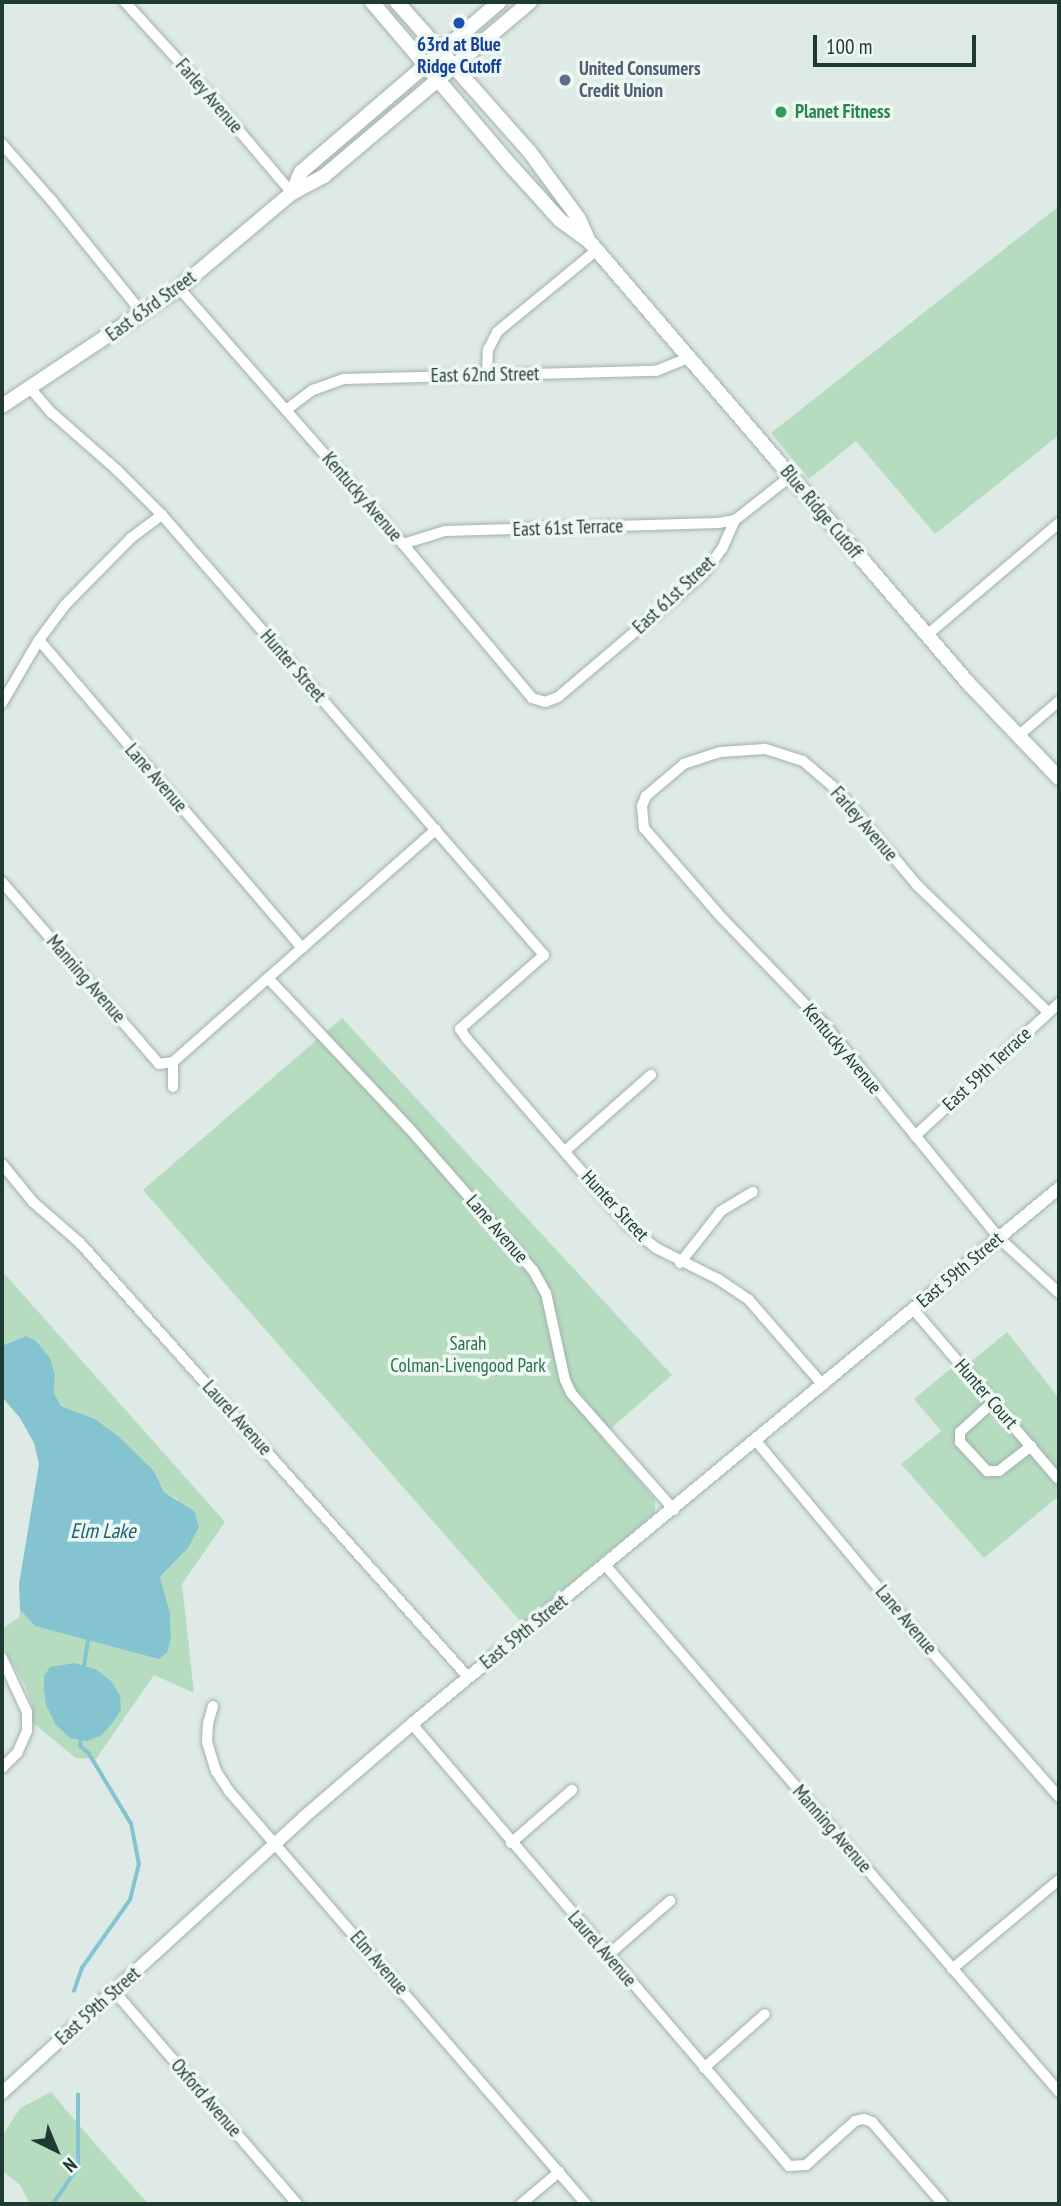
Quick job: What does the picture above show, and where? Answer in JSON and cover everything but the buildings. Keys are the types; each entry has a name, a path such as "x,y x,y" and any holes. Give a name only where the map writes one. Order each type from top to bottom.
{"main road":[{"name":"Blue Ridge Cutoff","path":"372,2 553,213 593,245 927,635 1059,778"},
{"name":"Blue Ridge Cutoff","path":"397,2 528,151 579,219 593,245"},
{"name":"East 63rd Street","path":"292,193 301,172 499,2"},
{"name":"East 63rd Street","path":"2,406 179,288 292,193 324,176 530,2"}],"street":[{"name":"Farley Avenue","path":"125,2 197,81 292,193"},
{"path":"2,144 143,314"},
{"path":"487,374 488,350 497,332 593,245"},
{"name":"Kentucky Avenue","path":"179,288 403,544 532,698 545,702"},
{"name":"East 62nd Street","path":"286,410 313,390 344,379 656,371 690,357"},
{"name":"Hunter Street","path":"30,388 52,414 117,470 162,515 544,955 460,1029 629,1226 656,1248 718,1279 749,1300 823,1385"},
{"name":"East 61st Street","path":"545,702 558,697 703,573 722,549 735,520 791,476"},
{"path":"2,703 39,640 94,573 162,515"},
{"name":"East 61st Terrace","path":"403,544 445,531 718,523 735,520"},
{"path":"927,635 1059,523"},
{"name":"Lane Avenue","path":"39,640 302,948"},
{"path":"1018,736 1059,701"},
{"name":"Farley Avenue","path":"645,799 659,783 684,764 720,752 765,749 803,761 837,790 917,885 1048,1012"},
{"name":"Kentucky Avenue","path":"645,799 641,819 645,828 722,918 824,1024 999,1238 1059,1293"},
{"path":"173,1087 173,1062 436,829"},
{"name":"Manning Avenue","path":"2,882 159,1064 173,1062"},
{"name":"Lane Avenue","path":"268,978 409,1128 533,1270 546,1293 565,1380 571,1393 674,1510"},
{"name":"East 59th Terrace","path":"915,1136 1059,1003"},
{"path":"565,1151 651,1075"},
{"name":"Laurel Avenue","path":"2,1164 33,1202 80,1243 468,1677"},
{"name":"East 59th Street","path":"2,2093 412,1724 674,1510 1059,1188"},
{"path":"680,1262 721,1211 752,1192"},
{"name":"Hunter Court","path":"914,1309 1058,1479"},
{"path":"992,1403 960,1432 960,1442 988,1471 999,1471 1031,1446"},
{"name":"Lane Avenue","path":"756,1441 932,1652 1059,1797"},
{"name":"Manning Avenue","path":"606,1566 1059,2092"},
{"path":"2,1658 27,1712 27,1731 17,1754 2,1768"},
{"name":"Elm Avenue","path":"213,1706 208,1723 207,1742 216,1771 229,1791 586,2204"},
{"name":"Laurel Avenue","path":"412,1724 607,1956 789,2166 806,2165 855,2121 868,2120 943,2204"},
{"path":"511,1843 572,1790"},
{"path":"952,1969 1059,1880"},
{"path":"607,1956 670,1901"},
{"name":"Oxford Avenue","path":"114,1991 297,2204"},
{"path":"704,2068 765,2014"},
{"path":"521,2204 559,2172"}],"green space":[{"path":"1059,206 1059,435 935,534 856,441 809,479 771,433"},
{"name":"Sarah Colman-Livengood Park","path":"342,1018 672,1375 601,1437 655,1499 655,1513 522,1623 143,1190"},
{"path":"2,1271 225,1522 182,1584 194,1693 154,1675 96,1759 76,1758 32,1722 32,1705 25,1685 2,1646 2,1629 19,1617 20,1610 35,1626 171,1638 170,1613 160,1577 188,1548 178,1499 164,1492 154,1471 95,1419 61,1406 54,1393 55,1375 26,1336 2,1346"},
{"path":"1007,1332 1059,1398 1059,1496 984,1558 901,1464 941,1431 914,1399 954,1366 968,1364"},
{"path":"51,2092 148,2204 30,2204 20,2185 2,2171 2,2136 20,2108"}],"water":[{"name":"Elm Lake","path":"26,1336 36,1341 50,1358 55,1375 54,1393 61,1406 95,1419 118,1436 154,1471 164,1492 194,1511 199,1527 188,1548 160,1577 170,1613 171,1638 167,1653 159,1659 35,1626 20,1610 19,1584 39,1464 34,1443 20,1418 2,1397 2,1346"},
{"path":"75,1663 97,1670 112,1682 120,1696 121,1710 113,1722 102,1735 87,1741 70,1738 56,1725 46,1705 44,1676 50,1667"}],"waterway":[{"path":"84,1666 88,1640"},
{"path":"74,1991 82,1968 130,1900 139,1865 131,1824 89,1754 80,1746 81,1740"},
{"path":"53,2204 78,2167 78,2095"}],"place":[{"name":"63rd at Blue Ridge Cutoff","path":"459,23"},
{"name":"United Consumers Credit Union","path":"565,80"},
{"name":"Planet Fitness","path":"781,112"}]}
